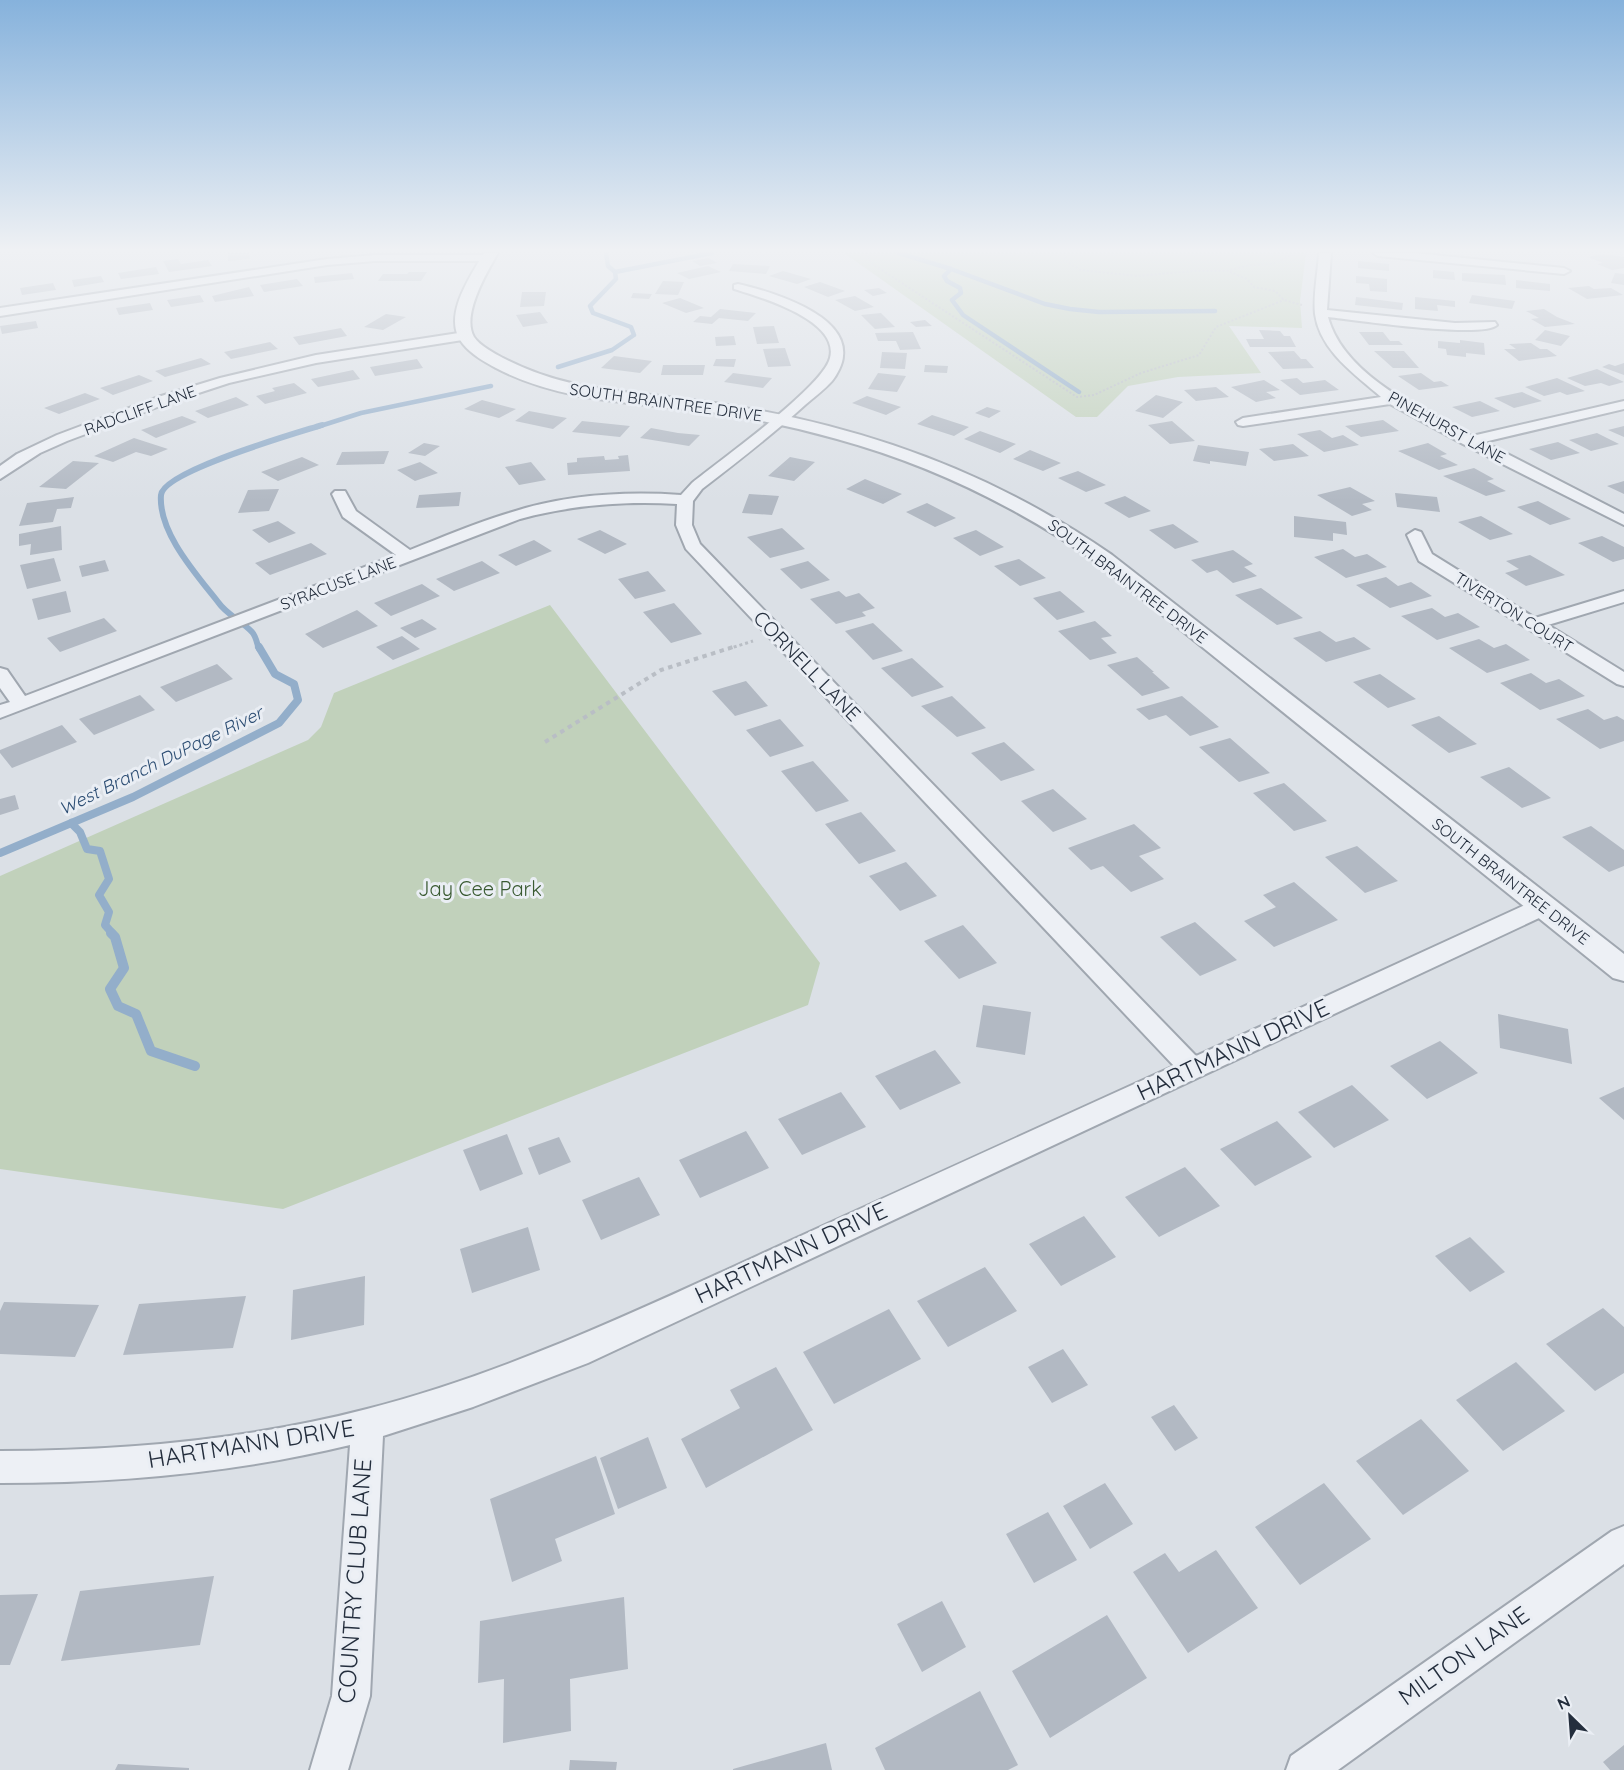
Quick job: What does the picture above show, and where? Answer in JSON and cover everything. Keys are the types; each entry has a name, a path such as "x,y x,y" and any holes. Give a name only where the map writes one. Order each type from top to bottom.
{"street":[{"name":"SOUTH BRAINTREE DRIVE","path":"465,336 475,347 499,364 514,372 549,384 587,392 707,406 780,420 861,440 938,466 1017,503 1070,534 1105,560 1624,970"},
{"name":"RADCLIFF LANE","path":"3,467 106,421 156,402 228,380 269,369 465,336"},
{"path":"685,500 697,486 780,420 827,378 837,358 837,350 831,336"},
{"name":"PINEHURST LANE","path":"1329,336 1340,354 1392,400 1624,520"},
{"path":"1243,422 1392,400"},
{"path":"1468,441 1624,405"},
{"path":"340,494 348,514 408,556"},
{"name":"SYRACUSE LANE","path":"0,712 514,516 550,506 591,499 631,497 685,500"},
{"name":"CORNELL LANE","path":"685,500 684,525 692,546 1192,1068"},
{"name":"TIVERTON COURT","path":"1414,535 1425,556 1624,680"},
{"path":"1533,624 1624,596"},
{"path":"0,674 21,705"},
{"name":"HARTMANN DRIVE","path":"0,1467 115,1465 288,1443 367,1425 520,1375 577,1353 1544,906"},
{"name":"COUNTRY CLUB LANE","path":"329,1770 351,1696 367,1425"},
{"name":"MILTON LANE","path":"1305,1770 1624,1543"}],"path":[{"path":"983,336 1077,397 1090,398 1117,382 1142,372 1199,355 1211,336"},
{"path":"545,742 636,683 661,670 777,633"}],"green space":[{"path":"961,336 1236,336 1261,373 1178,377 1128,386 1097,417 1076,417"},
{"name":"Jay Cee Park","path":"550,605 820,963 808,1005 283,1209 0,1169 0,876 308,740 321,727 334,693"}],"building":[{"path":"300,336 347,336 299,345 293,337"},
{"path":"734,336 736,345 716,346 715,337"},
{"path":"755,336 777,336 779,343 757,344"},
{"path":"876,336 915,336 921,349 900,350 896,341 878,341"},
{"path":"1262,336 1290,336 1296,347 1250,347 1246,339 1264,339"},
{"path":"1362,336 1386,336 1390,341 1399,341 1403,345 1369,345"},
{"path":"1539,336 1570,336 1561,346 1535,340"},
{"path":"1460,340 1484,343 1485,355 1466,353 1466,357 1447,355 1446,349 1438,348 1438,341 1460,343"},
{"path":"270,342 278,349 231,359 224,352"},
{"path":"1531,343 1557,356 1519,361 1504,349 1516,349 1509,344"},
{"path":"785,348 791,366 768,367 763,349"},
{"path":"1294,351 1314,368 1283,369 1268,352"},
{"path":"1374,351 1404,351 1419,368 1393,368"},
{"path":"882,352 907,353 905,369 880,368"},
{"path":"614,356 652,361 640,373 601,368"},
{"path":"201,358 211,364 165,377 155,371"},
{"path":"417,359 423,368 375,376 370,367"},
{"path":"716,359 736,359 734,367 713,366"},
{"path":"1624,363 1624,375 1602,367 1609,364 1615,366"},
{"path":"663,365 705,365 703,375 661,375"},
{"path":"925,365 948,366 947,373 924,372"},
{"path":"1597,369 1624,382 1609,386 1601,383 1585,386 1567,378"},
{"path":"353,370 360,379 318,387 311,379"},
{"path":"733,373 772,378 763,388 724,382"},
{"path":"878,373 906,376 897,392 868,389"},
{"path":"1421,373 1434,382 1441,381 1449,386 1419,390 1398,376"},
{"path":"139,375 153,381 113,395 100,388"},
{"path":"1297,378 1303,383 1325,380 1339,390 1300,395 1280,380"},
{"path":"1557,378 1585,391 1567,395 1560,392 1544,396 1525,387"},
{"path":"1264,380 1280,390 1266,392 1276,398 1256,402 1231,387"},
{"path":"294,383 307,393 265,404 256,396 275,391 272,388"},
{"path":"1216,387 1229,397 1196,401 1184,390"},
{"path":"1522,392 1542,401 1514,408 1494,398"},
{"path":"85,393 100,399 59,414 44,408"},
{"path":"1156,395 1183,402 1163,418 1135,411"},
{"path":"867,396 901,407 886,415 852,403"},
{"path":"236,397 249,405 208,418 195,411"},
{"path":"482,400 516,409 499,418 464,409"},
{"path":"1480,401 1500,411 1472,417 1452,407"},
{"path":"987,407 1001,411 989,418 975,413"},
{"path":"529,411 567,418 553,429 515,421"},
{"path":"932,415 969,427 954,436 917,424"},
{"path":"182,416 197,422 156,438 141,430"},
{"path":"1383,420 1399,431 1361,437 1345,426"},
{"path":"582,421 630,426 620,437 572,432"},
{"path":"1172,421 1195,441 1170,444 1148,425"},
{"path":"1624,426 1624,437 1608,430"},
{"path":"651,428 700,435 689,446 640,438"},
{"path":"1320,430 1332,438 1343,435 1359,445 1324,452 1297,434"},
{"path":"980,431 1016,444 1000,453 964,439"},
{"path":"1597,433 1619,444 1591,451 1569,440"},
{"path":"134,438 168,449 151,456 136,452 113,462 94,456"},
{"path":"1558,442 1580,453 1551,460 1529,449"},
{"path":"424,443 440,446 425,456 408,453"},
{"path":"1428,443 1447,454 1440,456 1458,465 1439,470 1398,451"},
{"path":"1293,444 1309,456 1274,461 1259,449"},
{"path":"1198,445 1249,452 1246,466 1193,461"},
{"path":"1030,450 1061,463 1043,471 1013,459"},
{"path":"389,451 384,464 336,465 342,452"},
{"path":"628,455 630,471 568,475 567,463 577,462 577,458 604,456 605,460 619,459 618,456"},
{"path":"302,457 319,465 278,481 261,472"},
{"path":"790,457 815,462 794,481 768,476"},
{"path":"73,461 99,463 66,489 39,487"},
{"path":"420,462 438,473 415,481 397,470"},
{"path":"531,462 546,480 519,485 505,467"},
{"path":"1474,468 1494,479 1487,481 1506,491 1486,496 1443,476"},
{"path":"1078,471 1106,485 1086,492 1058,478"},
{"path":"865,479 902,494 883,504 846,489"},
{"path":"1624,481 1624,494 1607,486"},
{"path":"1350,487 1375,501 1362,504 1372,510 1352,516 1317,495"},
{"path":"279,489 269,511 238,513 248,490"},
{"path":"461,492 459,506 416,508 419,495"},
{"path":"1395,493 1437,497 1440,512 1397,507"},
{"path":"749,494 779,496 772,515 742,513"},
{"path":"1125,496 1151,511 1129,518 1104,503"},
{"path":"74,497 71,508 57,509 53,522 19,526 27,503"},
{"path":"1538,501 1571,519 1550,525 1517,507"},
{"path":"927,503 956,518 935,527 906,512"},
{"path":"1294,516 1346,522 1347,535 1333,533 1333,541 1294,537"},
{"path":"1481,516 1513,534 1490,540 1458,522"},
{"path":"278,521 296,533 269,543 252,530"},
{"path":"1173,524 1199,542 1175,549 1149,530"},
{"path":"61,526 62,550 30,555 31,544 19,546 19,534"},
{"path":"782,528 805,549 770,558 747,537"},
{"path":"600,530 627,544 605,554 577,539"},
{"path":"976,530 1004,547 980,556 953,538"},
{"path":"1602,536 1624,547 1624,559 1613,562 1578,543"},
{"path":"534,540 552,551 516,566 498,555"},
{"path":"311,543 327,554 270,575 255,563"},
{"path":"1343,549 1355,557 1367,554 1387,567 1346,578 1314,557"},
{"path":"1233,550 1253,564 1244,567 1257,576 1233,583 1217,570 1207,573 1191,560"},
{"path":"1530,555 1565,575 1526,586 1505,573 1519,569 1506,561"},
{"path":"54,558 61,581 27,589 20,565"},
{"path":"1019,559 1046,578 1020,586 994,566"},
{"path":"105,560 109,571 82,577 79,566"},
{"path":"482,561 500,573 454,591 436,579"},
{"path":"808,561 830,580 801,589 780,569"},
{"path":"648,571 666,591 635,599 618,579"},
{"path":"1386,577 1398,586 1411,582 1432,596 1390,608 1356,585"},
{"path":"422,584 440,596 391,616 374,603"},
{"path":"1261,588 1303,618 1277,625 1235,595"},
{"path":"66,591 71,612 38,620 32,599"},
{"path":"839,591 846,597 859,593 875,608 862,612 866,616 836,624 810,599"},
{"path":"1060,591 1085,612 1057,620 1033,598"},
{"path":"674,603 702,634 671,643 643,612"},
{"path":"1432,608 1445,617 1458,613 1480,627 1437,640 1401,616"},
{"path":"357,610 378,626 323,648 305,634"},
{"path":"104,618 117,631 60,652 47,638"},
{"path":"422,619 437,629 415,638 400,628"},
{"path":"1095,621 1112,636 1101,638 1117,653 1090,660 1058,631"},
{"path":"873,623 903,651 873,660 845,631"},
{"path":"1320,631 1336,642 1354,637 1371,649 1326,662 1293,638"},
{"path":"402,636 420,649 393,660 376,647"},
{"path":"1479,639 1494,648 1506,644 1530,660 1487,673 1449,648"},
{"path":"1137,657 1170,688 1142,696 1107,665"},
{"path":"912,658 944,687 912,697 881,668"},
{"path":"217,664 233,679 176,702 160,687"},
{"path":"1531,673 1546,683 1559,679 1585,696 1540,710 1500,683"},
{"path":"1380,674 1416,699 1388,708 1353,682"},
{"path":"746,681 768,706 735,716 712,691"},
{"path":"140,695 155,710 94,735 79,719"},
{"path":"952,696 986,728 957,737 921,706"},
{"path":"1182,696 1219,727 1190,736 1166,715 1149,720 1136,709"},
{"path":"1588,709 1604,720 1617,716 1624,720 1624,741 1600,749 1556,719"},
{"path":"1439,716 1477,744 1449,753 1411,725"},
{"path":"780,719 804,746 770,757 746,730"},
{"path":"62,725 77,742 12,768 0,753 0,750"},
{"path":"1230,738 1270,773 1239,782 1199,747"},
{"path":"1004,742 1035,770 1001,781 971,753"},
{"path":"813,761 849,801 816,812 781,771"},
{"path":"1509,767 1551,798 1522,808 1480,777"},
{"path":"1284,783 1327,821 1294,831 1253,793"},
{"path":"1053,789 1087,819 1053,832 1021,801"},
{"path":"15,795 19,809 0,815 0,799"},
{"path":"861,812 896,851 859,864 825,824"},
{"path":"1134,824 1161,848 1139,856 1164,879 1131,892 1103,866 1091,870 1068,848"},
{"path":"1591,826 1624,850 1624,866 1609,872 1562,837"},
{"path":"1357,846 1398,881 1365,893 1325,857"},
{"path":"906,862 937,896 900,911 869,876"},
{"path":"1294,882 1338,920 1274,947 1244,921 1276,907 1263,895"},
{"path":"1195,922 1237,960 1200,976 1160,937"},
{"path":"963,925 997,963 959,979 924,941"},
{"path":"983,1005 1031,1012 1025,1055 976,1047"},
{"path":"1498,1014 1568,1029 1572,1064 1500,1048"},
{"path":"1440,1041 1478,1073 1427,1099 1390,1066"},
{"path":"935,1050 961,1083 900,1110 875,1076"},
{"path":"1352,1085 1389,1120 1334,1148 1298,1112"},
{"path":"1624,1087 1624,1120 1599,1098"},
{"path":"841,1092 866,1127 802,1155 778,1119"},
{"path":"1277,1121 1312,1157 1255,1186 1220,1149"},
{"path":"746,1131 769,1168 700,1198 679,1160"},
{"path":"507,1134 523,1174 480,1191 463,1150"},
{"path":"559,1137 571,1162 539,1175 528,1148"},
{"path":"1185,1167 1220,1206 1159,1237 1125,1197"},
{"path":"639,1177 660,1215 601,1240 582,1200"},
{"path":"1084,1216 1116,1257 1061,1286 1029,1244"},
{"path":"528,1227 540,1270 472,1293 460,1249"},
{"path":"1470,1237 1505,1272 1470,1292 1435,1256"},
{"path":"985,1267 1017,1311 948,1347 917,1301"},
{"path":"365,1276 364,1325 291,1340 293,1290"},
{"path":"246,1296 233,1348 123,1355 139,1304"},
{"path":"4,1302 99,1305 75,1357 0,1354 0,1311"},
{"path":"1603,1308 1624,1327 1624,1373 1595,1391 1546,1344"},
{"path":"889,1309 921,1359 834,1404 803,1352"},
{"path":"1063,1349 1088,1385 1052,1403 1028,1367"},
{"path":"1516,1362 1565,1411 1503,1451 1456,1400"},
{"path":"776,1367 813,1430 706,1488 681,1439 740,1408 730,1390"},
{"path":"1174,1405 1198,1438 1175,1451 1151,1417"},
{"path":"1421,1419 1469,1471 1403,1515 1356,1461"},
{"path":"648,1437 667,1488 618,1509 600,1458"},
{"path":"596,1456 615,1514 555,1539 562,1561 512,1582 490,1499"},
{"path":"1105,1483 1133,1524 1090,1549 1063,1506"},
{"path":"1324,1483 1371,1539 1300,1585 1255,1527"},
{"path":"1048,1512 1077,1560 1034,1583 1006,1534"},
{"path":"1216,1550 1258,1608 1188,1653 1133,1572 1165,1553 1179,1572"},
{"path":"214,1576 200,1645 61,1661 80,1591"},
{"path":"38,1594 10,1665 0,1665 0,1595"},
{"path":"624,1597 628,1669 570,1679 571,1731 503,1743 504,1679 478,1683 480,1621"},
{"path":"942,1601 966,1647 922,1672 897,1624"},
{"path":"1107,1615 1147,1678 1050,1738 1012,1671"},
{"path":"980,1691 1018,1765 1008,1770 885,1770 875,1748"},
{"path":"826,1743 832,1770 733,1770 733,1769"},
{"path":"1624,1745 1624,1770 1610,1770 1603,1762"},
{"path":"570,1760 617,1762 616,1770 569,1770"},
{"path":"118,1764 189,1768 189,1770 115,1770"}],"waterway":[{"name":"West Branch DuPage River","path":"558,367 612,350 633,336"},
{"path":"994,336 1079,392"},
{"name":"West Branch DuPage River","path":"317,427 361,413 491,386"},
{"name":"West Branch DuPage River","path":"259,649 253,634 222,607 180,552 166,523 161,495 167,485 206,464 322,425"},
{"name":"West Branch DuPage River","path":"71,823 133,797 279,723 298,700 294,684 275,674 259,647"},
{"name":"West Branch DuPage River","path":"0,853 71,823"},
{"path":"71,823 80,832 87,849 100,851 109,879 99,895 109,912 105,925 113,934"},
{"path":"111,933 115,937 124,968 110,989 118,1006 136,1014 151,1051 195,1066"}]}
